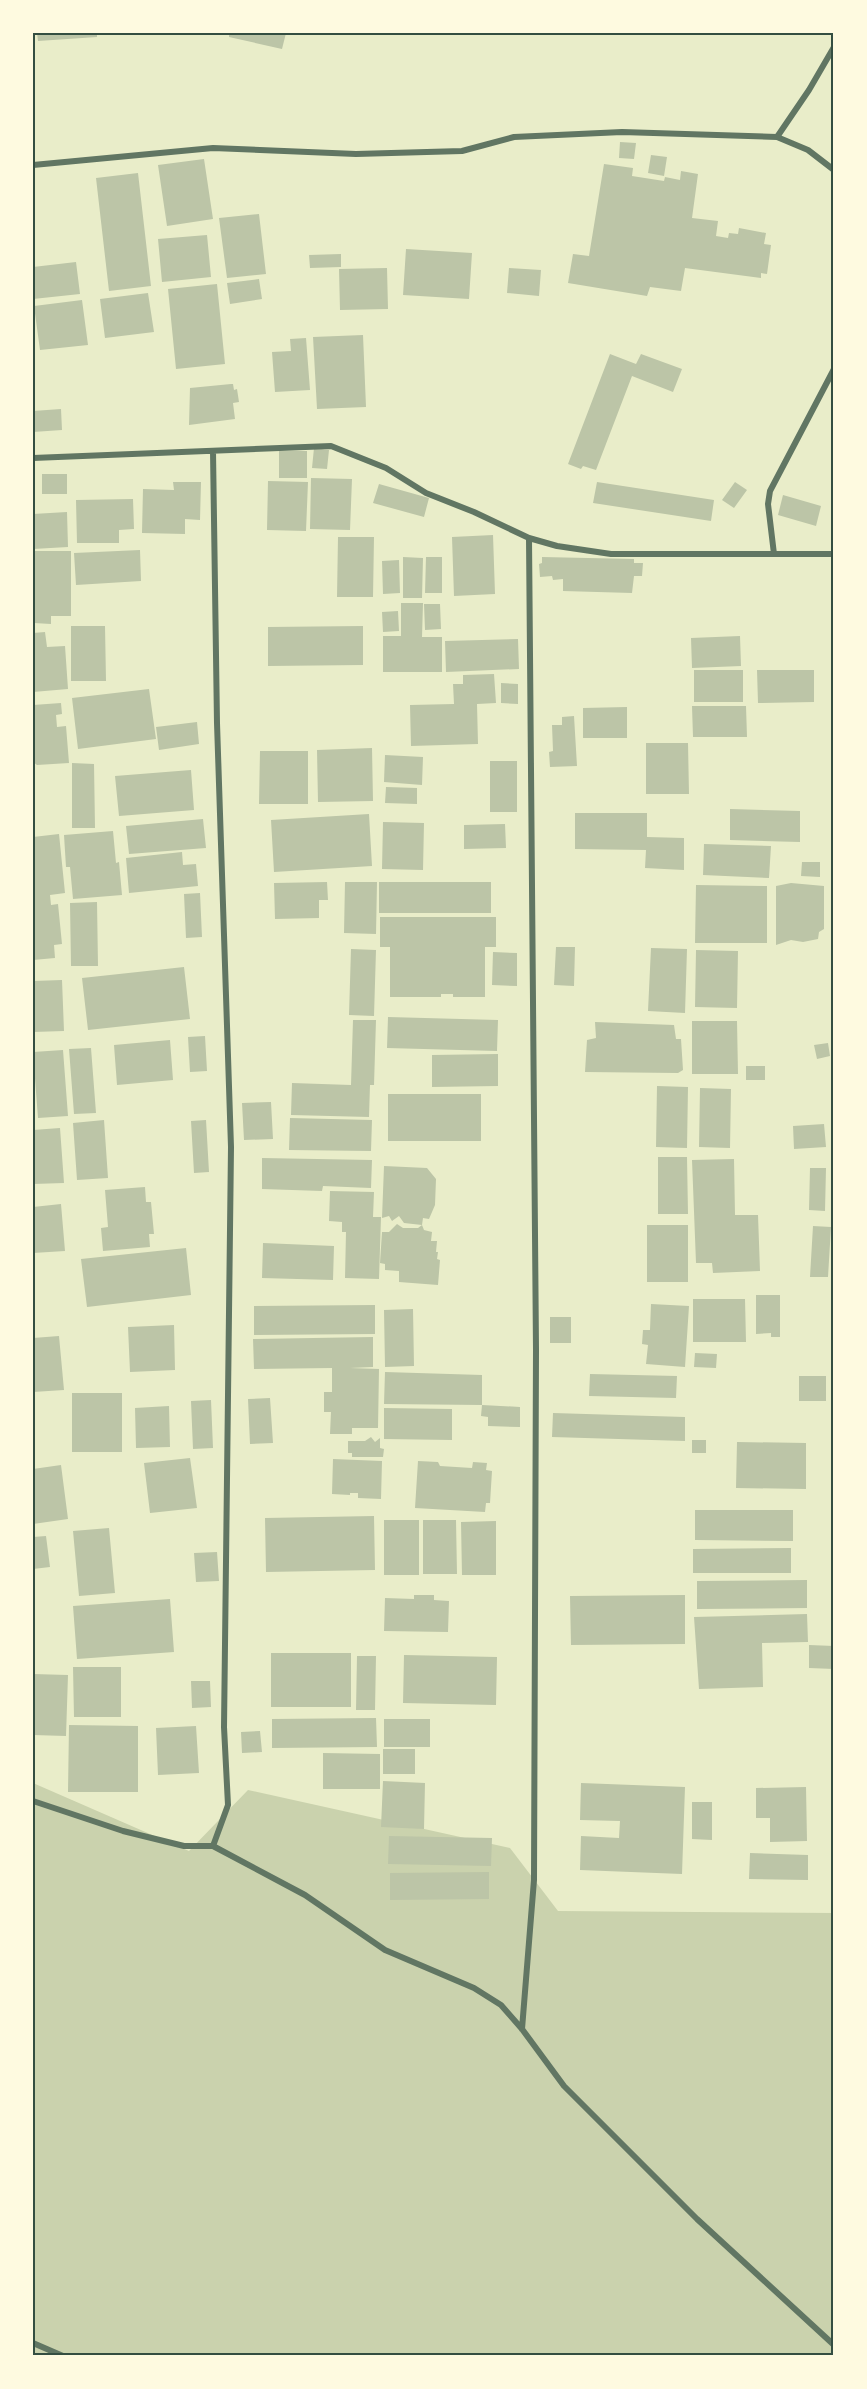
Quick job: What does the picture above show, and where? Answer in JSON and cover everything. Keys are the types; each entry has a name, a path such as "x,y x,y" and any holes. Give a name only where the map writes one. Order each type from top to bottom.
{"street":[{"path":"777,136 809,90 834,47"},
{"path":"33,165 213,148 356,154 462,151 514,137 538,134 622,132 777,136 808,150 834,170"},
{"path":"774,554 768,504 770,491 834,369"},
{"path":"33,458 331,446 386,468 426,493 474,512 529,538 556,546 611,554 834,554"},
{"path":"213,451 217,723 231,1147 224,1727 228,1805 213,1846"},
{"path":"522,2029 534,1880 536,1338 529,538"},
{"path":"33,1801 123,1831 184,1846 213,1846 305,1895 385,1950 474,1988 501,2006 522,2029 564,2086 612,2136 697,2219 834,2345"},
{"path":"33,2343 63,2356"}],"green space":[{"path":"33,1783 189,1851 248,1790 510,1848 558,1911 834,1913 834,2356 33,2356"}],"building":[{"path":"37,33 97,33 97,37 38,41"},
{"path":"229,33 286,33 282,49 229,37"},
{"path":"620,142 636,143 634,159 619,158"},
{"path":"651,155 667,157 664,176 648,173"},
{"path":"204,159 213,219 167,226 158,165"},
{"path":"604,164 633,168 632,176 664,181 665,177 680,180 681,171 698,174 692,218 718,221 716,236 728,238 729,233 738,234 739,228 766,233 764,244 771,245 767,274 761,273 761,278 685,268 681,291 650,287 647,296 568,283 573,254 589,256"},
{"path":"138,173 151,286 109,291 96,178"},
{"path":"259,214 266,274 227,278 219,218"},
{"path":"207,235 211,277 162,282 158,239"},
{"path":"406,249 472,253 469,299 403,295"},
{"path":"341,254 341,267 310,268 309,255"},
{"path":"76,262 80,294 33,299 33,267"},
{"path":"387,268 388,309 340,310 339,269"},
{"path":"509,268 541,270 539,296 507,293"},
{"path":"259,279 262,299 230,304 227,283"},
{"path":"217,284 225,364 176,369 168,289"},
{"path":"148,293 154,332 105,338 100,299"},
{"path":"82,300 88,345 40,350 34,306"},
{"path":"363,335 366,407 317,409 313,337"},
{"path":"306,338 310,390 275,392 272,352 291,351 290,339"},
{"path":"610,354 636,364 641,354 682,369 673,392 632,376 596,470 583,466 581,469 568,464"},
{"path":"233,384 234,390 237,389 239,402 233,403 235,419 189,425 190,388"},
{"path":"61,409 62,430 33,432 33,411"},
{"path":"314,448 329,450 327,469 312,468"},
{"path":"279,451 307,451 307,478 279,478"},
{"path":"42,474 67,474 67,494 42,494"},
{"path":"311,478 352,479 350,530 310,529"},
{"path":"268,481 308,482 306,531 267,530"},
{"path":"173,482 201,482 200,520 185,519 185,534 142,533 143,489 174,490"},
{"path":"597,482 714,500 711,521 593,503"},
{"path":"735,482 747,490 734,508 722,500"},
{"path":"379,484 429,498 424,517 373,503"},
{"path":"783,495 821,506 816,526 778,515"},
{"path":"133,499 134,529 119,530 119,543 77,543 76,500"},
{"path":"67,512 68,547 33,549 33,514"},
{"path":"493,535 495,594 454,596 452,537"},
{"path":"338,537 374,537 373,597 337,597"},
{"path":"140,550 141,581 76,585 74,553"},
{"path":"34,551 71,551 71,616 51,616 51,624 34,623"},
{"path":"403,557 423,558 422,598 403,598"},
{"path":"426,557 442,557 442,593 425,593"},
{"path":"542,557 634,559 634,563 643,563 642,576 634,576 632,593 563,591 563,579 553,580 552,576 540,577 539,564 542,563"},
{"path":"399,560 400,593 383,594 382,561"},
{"path":"401,603 423,603 422,637 442,637 442,672 383,672 383,636 401,636"},
{"path":"424,604 440,604 441,629 425,630"},
{"path":"398,611 399,631 383,632 382,612"},
{"path":"71,626 105,626 106,681 71,681"},
{"path":"363,626 363,665 268,666 268,627"},
{"path":"45,632 47,647 65,646 68,689 33,692 33,633"},
{"path":"740,636 741,666 692,668 691,638"},
{"path":"518,639 519,669 446,672 445,641"},
{"path":"694,670 743,670 743,702 694,702"},
{"path":"757,670 814,670 814,702 758,703"},
{"path":"494,674 496,703 477,704 478,744 411,746 410,705 454,704 453,684 463,684 463,675"},
{"path":"501,683 518,684 518,704 501,703"},
{"path":"149,689 156,739 78,749 72,698"},
{"path":"61,703 62,714 56,715 57,727 66,726 69,763 37,765 33,762 33,705"},
{"path":"692,706 746,706 747,737 693,737"},
{"path":"627,707 627,738 583,738 583,708"},
{"path":"574,716 577,766 550,767 549,752 553,751 552,725 562,725 562,717"},
{"path":"197,722 199,744 159,750 156,727"},
{"path":"646,743 688,743 689,794 646,794"},
{"path":"372,748 373,801 318,802 317,750"},
{"path":"260,751 308,751 308,804 259,804"},
{"path":"385,755 423,757 422,785 384,782"},
{"path":"490,761 517,761 517,812 490,812"},
{"path":"72,763 94,764 95,828 72,828"},
{"path":"191,770 194,810 119,816 115,776"},
{"path":"386,787 417,788 417,804 385,803"},
{"path":"730,809 800,811 800,842 730,840"},
{"path":"575,813 647,813 647,837 684,838 684,870 645,868 646,850 575,849"},
{"path":"369,814 372,866 274,872 271,820"},
{"path":"203,819 206,848 129,854 126,826"},
{"path":"383,822 424,823 423,870 382,869"},
{"path":"505,824 506,848 464,849 464,825"},
{"path":"113,831 122,895 73,899 70,867 66,867 64,835"},
{"path":"59,834 65,893 50,895 51,905 58,904 62,944 54,945 55,958 33,960 33,837"},
{"path":"704,844 771,846 769,878 703,875"},
{"path":"182,852 183,865 196,864 198,886 129,893 126,858"},
{"path":"802,862 820,862 820,877 801,876"},
{"path":"327,882 328,900 319,900 319,918 275,919 274,883"},
{"path":"345,882 377,882 376,934 344,933"},
{"path":"379,882 491,882 491,913 379,913"},
{"path":"791,883 824,886 824,929 819,932 818,939 803,942 791,940 776,945 776,886"},
{"path":"696,885 767,886 767,943 695,943"},
{"path":"200,893 202,937 186,938 184,894"},
{"path":"97,902 98,966 71,966 70,903"},
{"path":"380,917 496,917 496,947 485,947 485,997 453,997 453,994 441,994 441,997 390,997 390,947 380,947"},
{"path":"556,947 575,947 574,986 554,985"},
{"path":"651,948 687,949 685,1013 648,1011"},
{"path":"351,949 376,950 374,1016 349,1015"},
{"path":"696,950 738,951 737,1008 695,1007"},
{"path":"493,952 517,953 517,986 492,985"},
{"path":"184,967 190,1019 88,1030 82,978"},
{"path":"62,980 64,1031 33,1032 33,981"},
{"path":"388,1017 498,1020 497,1051 387,1048"},
{"path":"353,1020 376,1020 374,1085 370,1085 369,1117 291,1115 292,1083 351,1085"},
{"path":"692,1021 737,1021 738,1074 692,1074"},
{"path":"595,1022 674,1025 676,1039 681,1039 683,1070 678,1073 585,1072 587,1040 596,1038"},
{"path":"205,1036 207,1071 190,1072 188,1037"},
{"path":"170,1040 173,1080 117,1085 114,1045"},
{"path":"828,1043 830,1056 817,1059 814,1045"},
{"path":"91,1048 96,1113 74,1114 69,1049"},
{"path":"63,1050 68,1116 38,1118 33,1052"},
{"path":"498,1054 498,1086 432,1087 432,1055"},
{"path":"746,1066 765,1066 765,1080 746,1080"},
{"path":"657,1086 688,1087 687,1148 656,1147"},
{"path":"700,1088 731,1089 730,1148 699,1147"},
{"path":"388,1094 481,1094 481,1141 388,1141"},
{"path":"271,1102 273,1139 244,1140 242,1103"},
{"path":"290,1118 372,1120 371,1151 289,1150"},
{"path":"104,1120 108,1178 77,1180 73,1123"},
{"path":"206,1120 209,1172 194,1173 191,1121"},
{"path":"824,1124 826,1147 794,1149 793,1126"},
{"path":"60,1128 64,1183 33,1184 33,1130"},
{"path":"658,1157 687,1157 688,1214 658,1214"},
{"path":"262,1158 372,1160 371,1188 323,1186 322,1191 262,1189"},
{"path":"734,1159 735,1215 758,1215 760,1271 713,1273 712,1263 696,1263 692,1160"},
{"path":"384,1166 427,1168 436,1179 435,1205 429,1219 423,1218 422,1225 404,1223 399,1216 392,1221 389,1216 382,1218"},
{"path":"810,1168 826,1168 825,1211 809,1210"},
{"path":"145,1187 146,1202 151,1202 154,1234 149,1234 150,1247 103,1251 101,1228 108,1227 105,1190"},
{"path":"330,1191 374,1192 373,1217 381,1217 379,1279 345,1278 346,1232 342,1232 342,1222 329,1221"},
{"path":"61,1204 65,1251 33,1253 33,1207"},
{"path":"397,1224 403,1228 418,1228 422,1225 424,1230 432,1232 431,1241 437,1241 437,1259 440,1260 438,1285 399,1282 399,1271 385,1270 385,1264 380,1263 382,1232 389,1232"},
{"path":"647,1225 688,1225 688,1282 647,1282"},
{"path":"813,1226 831,1227 828,1277 810,1277"},
{"path":"263,1243 334,1246 333,1280 262,1278"},
{"path":"186,1248 191,1295 87,1307 81,1259"},
{"path":"756,1295 780,1295 780,1337 771,1337 771,1333 756,1334"},
{"path":"693,1299 745,1299 746,1342 693,1342"},
{"path":"651,1304 689,1306 685,1367 646,1364 648,1345 642,1344 643,1330 650,1330"},
{"path":"375,1305 375,1334 254,1335 254,1306"},
{"path":"413,1309 414,1366 385,1367 384,1310"},
{"path":"550,1317 571,1317 571,1343 550,1343"},
{"path":"174,1325 175,1370 130,1372 128,1327"},
{"path":"59,1336 64,1390 33,1392 33,1338"},
{"path":"373,1337 373,1367 350,1368 379,1369 378,1428 352,1428 352,1434 330,1434 331,1412 324,1412 324,1392 332,1392 332,1368 254,1369 253,1339"},
{"path":"695,1353 717,1354 716,1368 694,1367"},
{"path":"385,1372 482,1375 482,1405 384,1404"},
{"path":"590,1374 677,1376 676,1398 589,1396"},
{"path":"799,1376 826,1376 826,1401 799,1401"},
{"path":"72,1393 122,1393 122,1452 72,1452"},
{"path":"270,1398 273,1443 250,1444 248,1399"},
{"path":"211,1400 213,1448 193,1449 191,1401"},
{"path":"482,1405 520,1407 520,1427 488,1426 488,1417 481,1416"},
{"path":"169,1406 170,1447 136,1448 135,1408"},
{"path":"384,1408 452,1409 452,1440 384,1439"},
{"path":"553,1413 685,1417 685,1441 552,1437"},
{"path":"371,1437 375,1442 380,1438 380,1448 384,1449 383,1457 352,1457 352,1453 348,1453 348,1441 365,1441"},
{"path":"692,1440 706,1440 706,1453 692,1453"},
{"path":"737,1442 806,1443 806,1489 736,1488"},
{"path":"190,1458 197,1508 150,1513 144,1463"},
{"path":"333,1459 382,1461 381,1499 358,1498 358,1493 332,1494"},
{"path":"418,1461 438,1462 440,1466 472,1468 473,1462 487,1463 486,1470 492,1471 490,1503 486,1503 485,1512 415,1508"},
{"path":"61,1465 68,1519 33,1524 33,1469"},
{"path":"695,1510 793,1510 793,1541 695,1540"},
{"path":"374,1516 375,1570 266,1572 265,1518"},
{"path":"384,1520 419,1520 419,1575 384,1575"},
{"path":"423,1520 456,1520 457,1574 423,1574"},
{"path":"496,1521 496,1575 462,1575 461,1522"},
{"path":"109,1528 115,1593 79,1596 73,1531"},
{"path":"46,1536 50,1567 33,1569 33,1537"},
{"path":"791,1548 791,1573 693,1573 693,1549"},
{"path":"217,1552 219,1581 196,1582 194,1553"},
{"path":"807,1580 807,1608 697,1609 697,1581"},
{"path":"414,1595 434,1595 434,1600 449,1601 448,1632 384,1631 385,1598 414,1599"},
{"path":"685,1595 685,1644 571,1645 570,1596"},
{"path":"170,1599 174,1652 77,1659 73,1606"},
{"path":"807,1614 808,1642 762,1643 763,1687 699,1689 694,1617"},
{"path":"809,1645 834,1646 834,1669 809,1668"},
{"path":"271,1653 351,1653 351,1707 271,1707"},
{"path":"404,1655 497,1657 496,1705 403,1703"},
{"path":"357,1656 376,1656 375,1710 356,1710"},
{"path":"73,1667 121,1667 121,1717 74,1717"},
{"path":"33,1674 68,1675 66,1736 33,1735"},
{"path":"191,1681 210,1681 211,1707 192,1708"},
{"path":"376,1718 377,1747 272,1748 272,1719"},
{"path":"384,1719 430,1719 430,1747 384,1747"},
{"path":"69,1725 138,1726 138,1792 68,1792"},
{"path":"196,1726 199,1773 158,1775 156,1728"},
{"path":"260,1731 262,1752 242,1753 241,1732"},
{"path":"383,1749 415,1749 415,1774 383,1774"},
{"path":"323,1753 380,1754 380,1789 323,1789"},
{"path":"383,1781 425,1783 424,1829 381,1827"},
{"path":"581,1783 685,1787 682,1874 580,1870 581,1836 619,1838 620,1821 580,1820"},
{"path":"806,1787 807,1841 770,1842 770,1818 756,1818 756,1788"},
{"path":"692,1802 712,1802 712,1840 692,1839"},
{"path":"389,1836 492,1838 491,1866 388,1864"},
{"path":"750,1853 808,1855 808,1880 749,1879"},
{"path":"489,1872 489,1899 390,1900 390,1873"}]}
